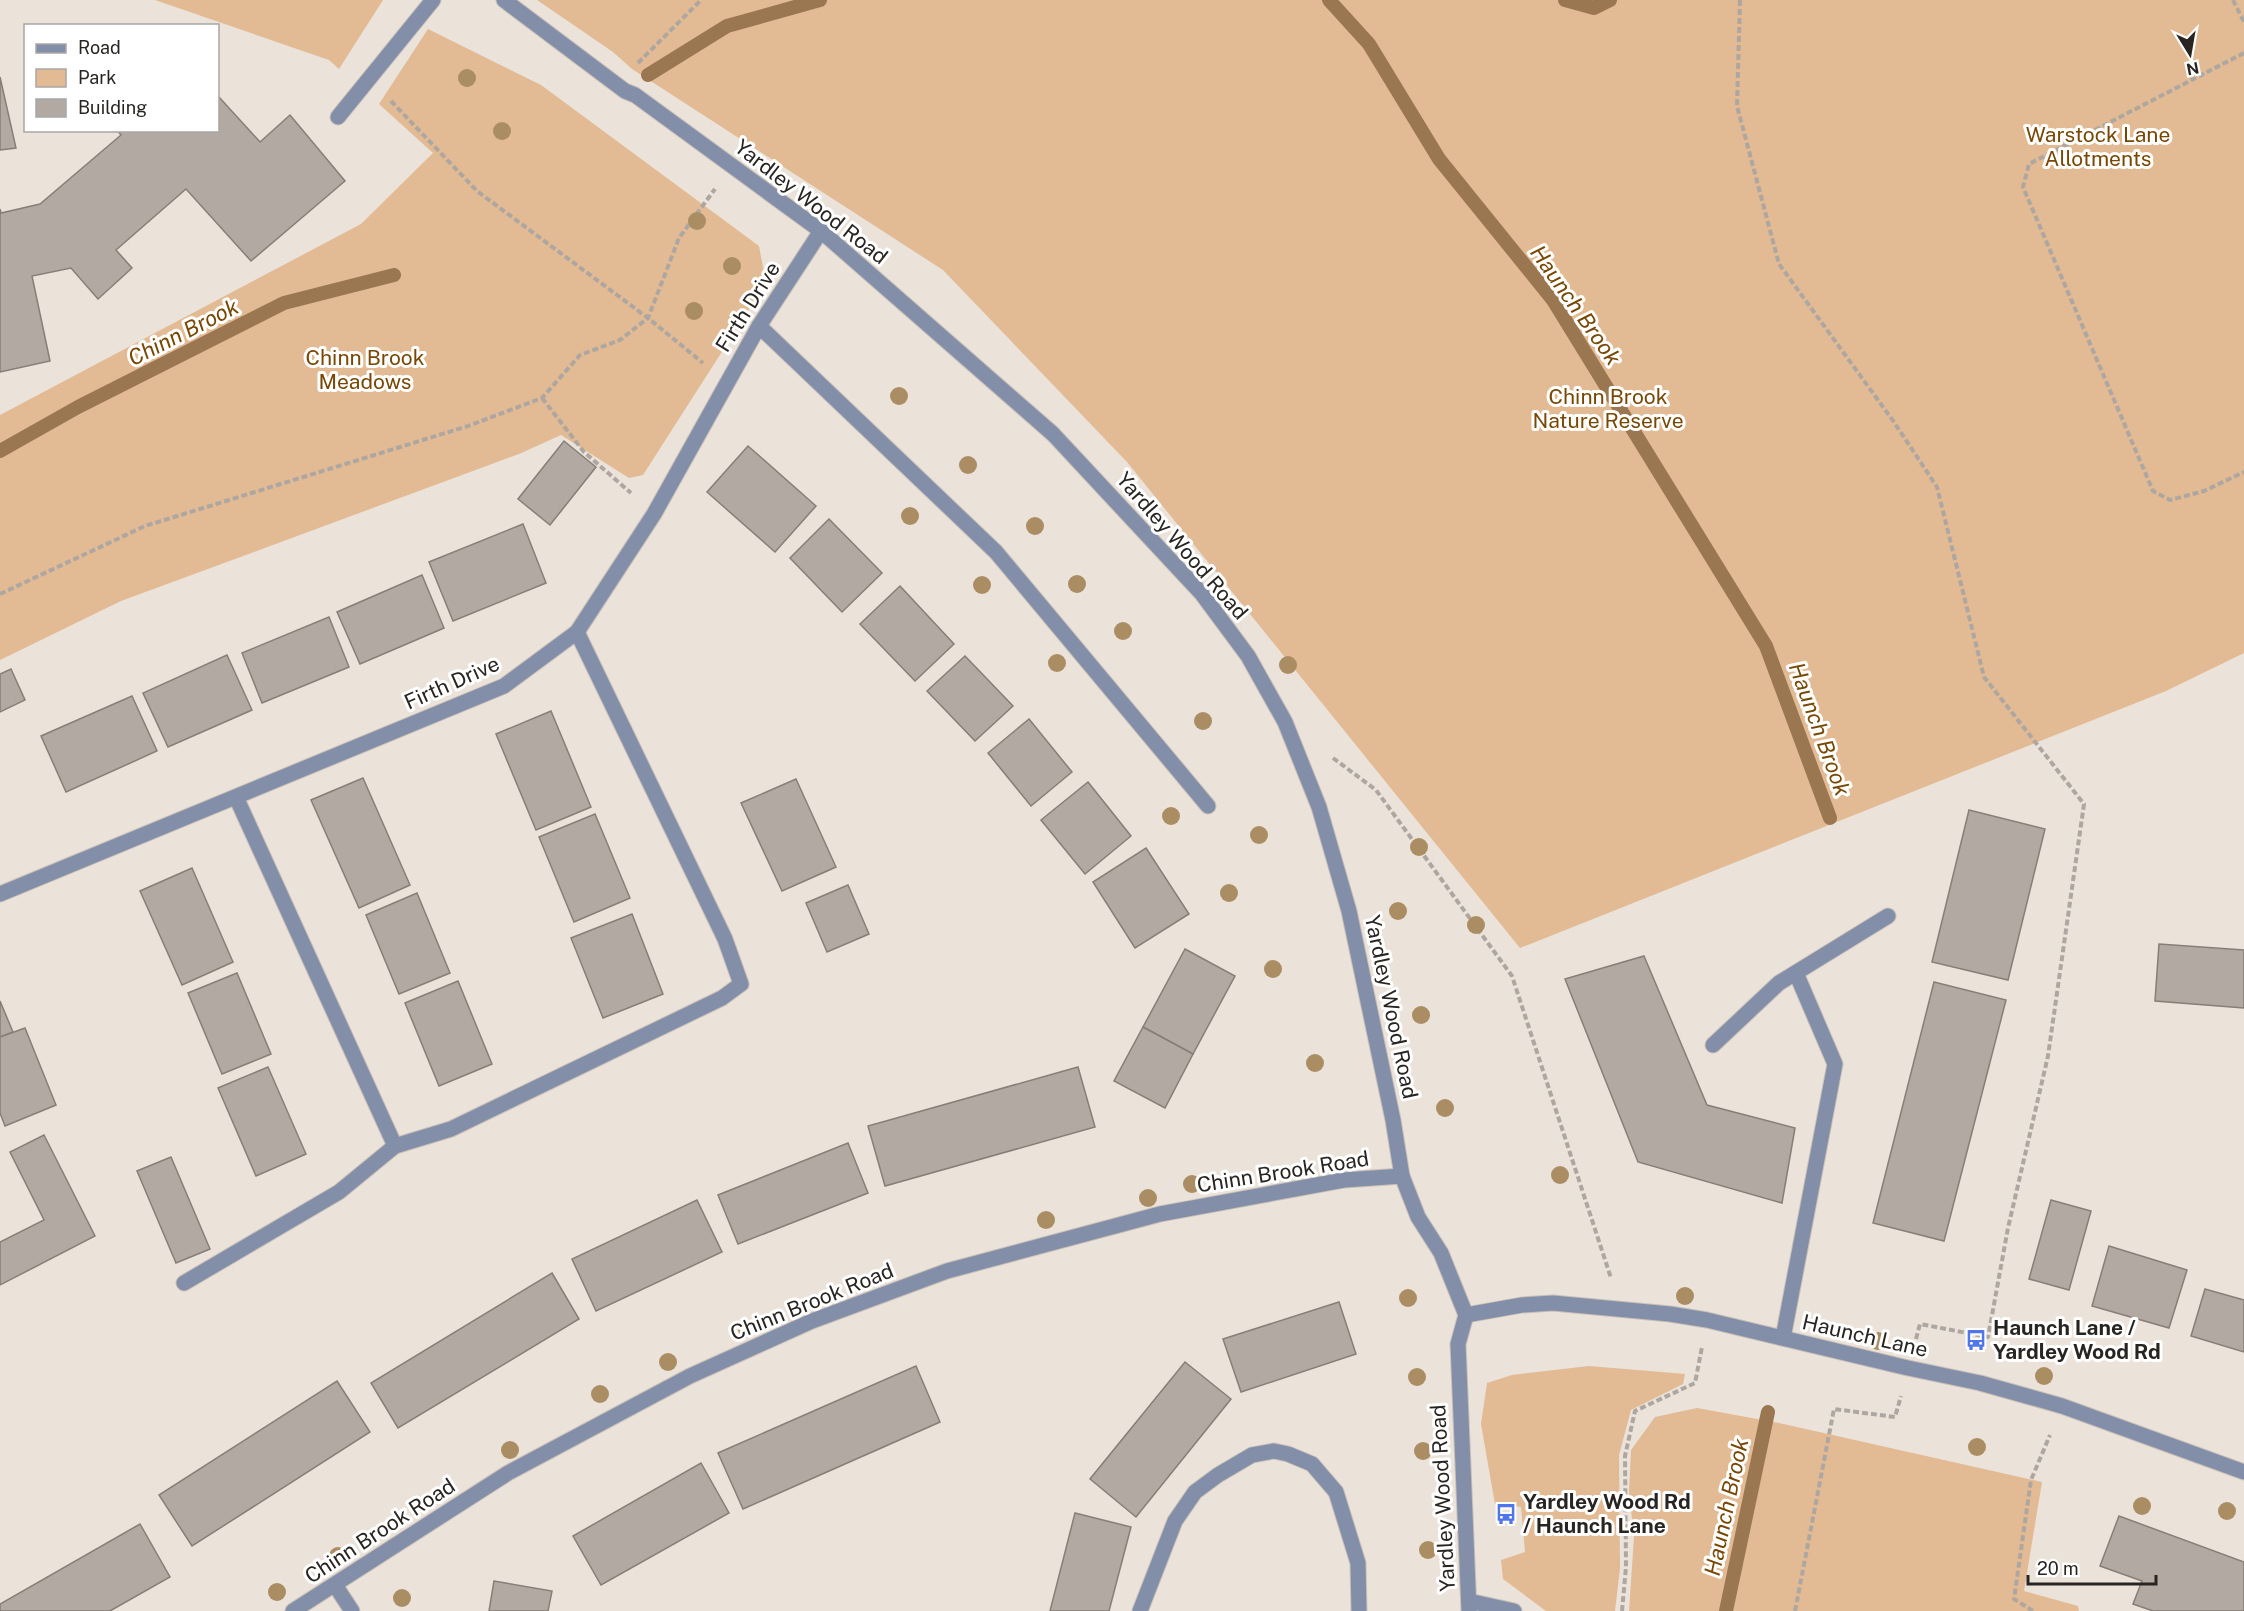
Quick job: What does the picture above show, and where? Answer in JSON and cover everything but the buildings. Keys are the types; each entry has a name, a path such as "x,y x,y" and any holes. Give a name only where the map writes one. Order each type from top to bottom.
{"street":[{"path":"338,117 433,0"},
{"name":"Yardley Wood Road","path":"504,0 625,91 635,95 821,231 1053,434 1202,594 1248,656 1285,722 1319,807 1349,911 1393,1120 1402,1176 1418,1217 1441,1253 1466,1315 1458,1344 1469,1606"},
{"name":"Firth Drive","path":"0,894 504,686 577,632 654,514 759,326 821,231"},
{"path":"759,326 996,552 1208,806"},
{"path":"184,1283 339,1192 395,1146 451,1129 722,998 741,984 725,939 577,632"},
{"path":"236,797 395,1146"},
{"path":"1713,1045 1779,983 1888,916"},
{"path":"1783,1338 1835,1064 1796,973"},
{"name":"Chinn Brook Road","path":"293,1611 508,1473 690,1376 812,1321 947,1270 1160,1214 1323,1184 1402,1176"},
{"name":"Haunch Lane","path":"1466,1315 1522,1305 1553,1303 1707,1320 1980,1383 2062,1406 2244,1472"},
{"path":"1140,1611 1175,1521 1196,1492 1218,1475 1252,1455 1274,1451 1312,1464 1336,1492 1358,1563 1359,1611"},
{"path":"336,1585 352,1611"},
{"path":"1469,1606 1514,1611"}],"path":[{"path":"625,91 632,69 701,0"},
{"path":"1740,0 1737,106 1779,264 1894,422 1937,487 1984,677 2084,804 2048,1056 2008,1227 1988,1337 1920,1324 1895,1417 1834,1409 1795,1611"},
{"path":"2233,0 2244,22"},
{"path":"2244,53 2029,164 2023,187 2153,491 2170,500 2204,491 2244,472"},
{"path":"369,78 477,191 648,318 727,383"},
{"path":"0,594 145,526 468,426 542,398 580,355 620,340 648,318 679,238 732,166"},
{"path":"542,398 584,452 654,514"},
{"path":"1330,756 1376,790 1512,976 1621,1309"},
{"path":"1622,1611 1626,1567 1625,1456 1635,1411 1695,1383 1707,1320"},
{"path":"2033,1611 2014,1599 2031,1480 2062,1406"}],"green space":[{"path":"155,0 383,0 339,69 329,60"},
{"name":"Chinn Brook Nature Reserve","path":"537,0 2244,0 2244,653 2166,691 1520,948 1127,462 943,270 632,69 613,52"},
{"name":"Chinn Brook Meadows","path":"428,29 541,85 759,246 766,283 643,475 629,478 561,435 519,454 121,601 0,660 0,415 361,224 433,153 379,104"},
{"path":"1589,1366 1685,1374 1683,1384 1631,1410 1619,1455 1620,1568 1615,1611 1546,1611 1503,1579 1501,1560 1525,1552 1521,1507 1495,1504 1481,1424 1487,1383 1512,1375"},
{"path":"1697,1408 1779,1423 2042,1482 2024,1591 2078,1606 2079,1611 1629,1611 1634,1537 1629,1492 1631,1450 1655,1417"}],"waterway":[{"name":"Chinn Brook","path":"648,75 727,26 820,0"},
{"name":"Haunch Brook","path":"1329,0 1369,44 1439,159 1553,300 1766,646 1830,818"},
{"name":"Chinn Brook","path":"1565,0 1594,8 1610,0"},
{"name":"Chinn Brook","path":"0,451 78,407 284,303 394,275"},
{"name":"Haunch Brook","path":"1726,1611 1768,1412"}],"place":[{"name":"Haunch Lane / Yardley Wood Rd","path":"1976,1340"},
{"name":"Yardley Wood Rd / Haunch Lane","path":"1506,1514"}],"park label":[{"name":"Warstock Lane Allotments","path":"2098,147"}]}
